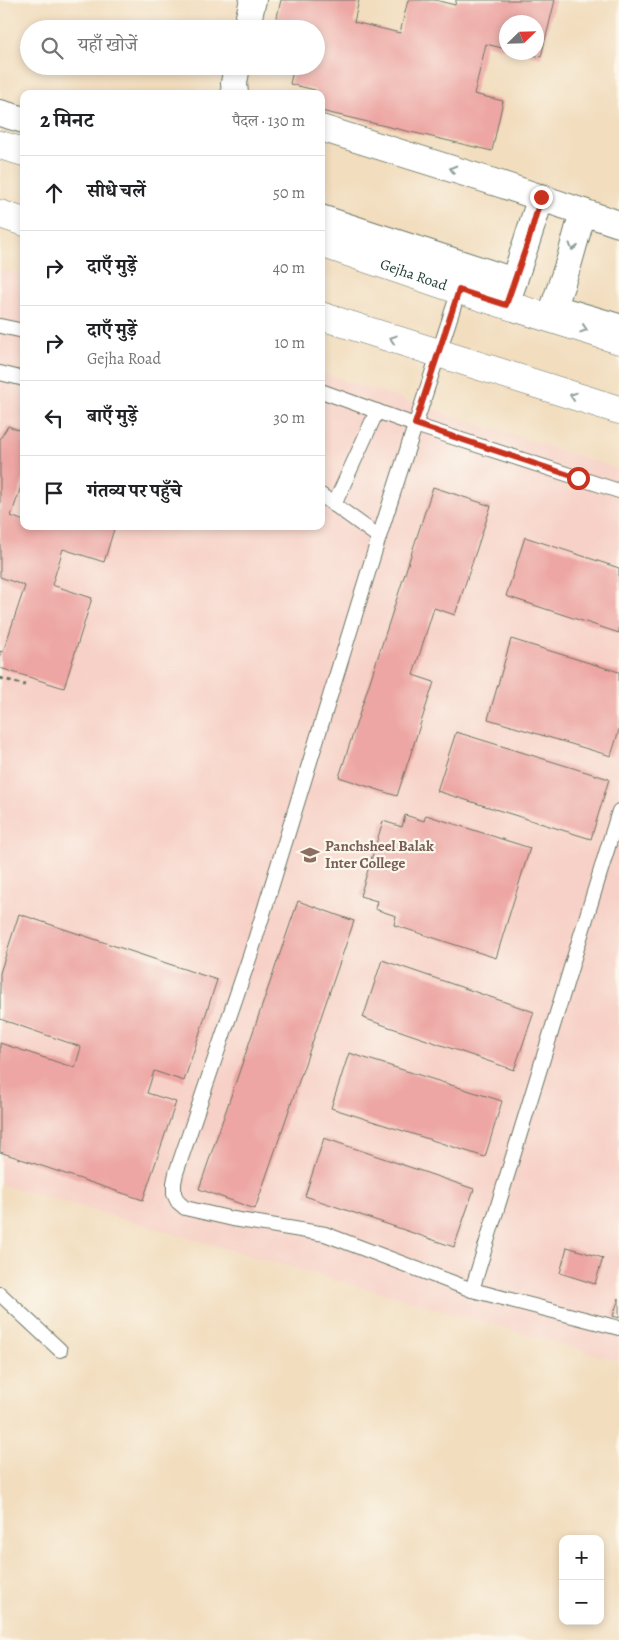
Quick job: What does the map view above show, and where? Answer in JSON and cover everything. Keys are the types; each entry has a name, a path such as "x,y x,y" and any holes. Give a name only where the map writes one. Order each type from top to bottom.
{"street":[{"path":"248,20 252,0"},
{"path":"235,75 235,90"},
{"path":"0,113 20,119"},
{"path":"325,129 541,197 619,224"},
{"path":"325,219 512,286 541,197"},
{"path":"556,301 583,212"},
{"path":"0,214 20,221"},
{"name":"Gejha Road","path":"325,244 459,290 512,286 556,301 619,340"},
{"path":"325,317 619,410"}],"lane":[{"path":"459,290 379,537 251,953 176,1174 174,1194 178,1202 185,1208 233,1219 325,1234 472,1290 619,1328"},
{"path":"556,301 619,321"},
{"path":"0,326 20,330"},
{"path":"0,373 20,378"},
{"path":"325,392 619,492"},
{"path":"334,505 377,411"},
{"path":"325,498 379,537"},
{"path":"472,1290 619,812"},
{"path":"0,1294 60,1350"}],"path":[{"path":"0,678 25,685"}],"shaded area":[{"name":"Panchsheel Balak Inter College","path":"0,269 20,275 20,530 325,530 325,374 619,469 619,1361 0,1184"}],"building":[{"path":"281,0 359,0 354,22 400,33 408,0 435,0 455,5 456,0 555,0 544,45 544,15 499,15 499,47 486,44 474,94 503,101 492,151 325,112 325,90 315,90 290,84 292,75 325,75 325,20 276,20"},
{"path":"8,426 20,430 20,490 11,516 20,519 20,530 114,530 104,562 63,549 52,585 92,598 64,688 0,668 0,651 3,652 25,586 0,577 0,439"},
{"path":"433,487 491,506 455,615 434,608 413,675 434,682 397,796 339,777"},
{"path":"525,537 619,568 619,633 506,596"},
{"path":"511,639 619,672 619,730 611,756 488,719"},
{"path":"456,732 609,779 591,839 437,791"},
{"path":"405,815 424,821 426,815 530,848 496,958 394,925 396,916 375,909 377,901 360,896 383,821 402,827"},
{"path":"298,901 354,921 255,1209 199,1189"},
{"path":"19,914 217,980 184,1081 154,1071 147,1093 176,1102 143,1200 0,1152 0,1043 75,1068 81,1047 0,1019 0,973"},
{"path":"382,960 534,1012 514,1070 363,1018"},
{"path":"349,1053 502,1101 485,1157 331,1108"},
{"path":"324,1138 474,1189 454,1247 305,1196"},
{"path":"567,1247 603,1258 595,1284 560,1273"},
{"path":"619,1298 619,1318 613,1316"}],"place":[{"name":"Panchsheel Balak Inter College","path":"310,855"}],"route":[{"path":"541,197 529,239 506,305 459,290 415,424 578,478"}]}
